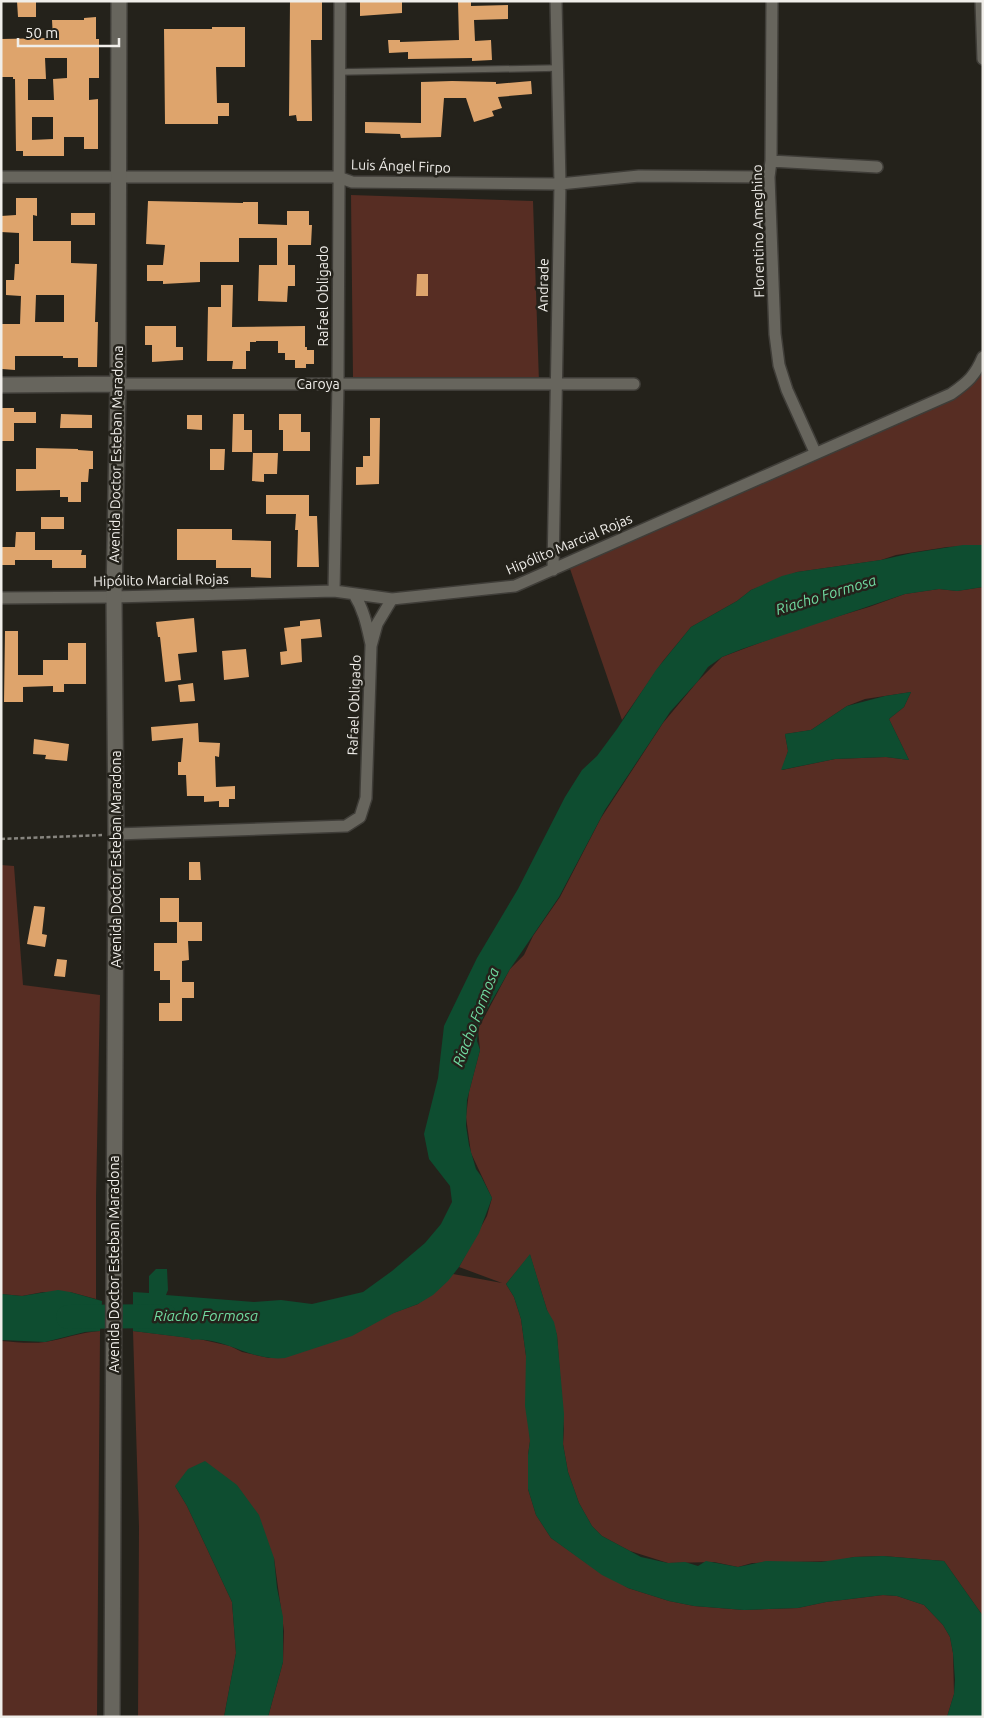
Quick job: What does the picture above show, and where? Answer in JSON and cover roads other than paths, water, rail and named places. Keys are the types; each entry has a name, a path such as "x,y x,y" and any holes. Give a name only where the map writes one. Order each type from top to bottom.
{"main road":[{"name":"Avenida Doctor Esteban Maradona","path":"112,1717 116,834 114,597 118,384 119,1"},
{"name":"Caroya","path":"1,385 118,384"}],"street":[{"name":"Rafael Obligado","path":"334,591 338,384 340,1"},
{"name":"Andrade","path":"553,570 560,184 556,1"},
{"name":"Florentino Ameghino","path":"772,1 771,160 769,177 775,334 779,365 787,390 815,452"},
{"path":"981,1 983,59"},
{"path":"771,160 878,167"},
{"name":"Luis Ángel Firpo","path":"1,177 338,177 352,182 560,184 639,176 769,177"},
{"name":"Hipólito Marcial Rojas","path":"1,598 334,591 392,599 515,586 950,394 963,385 976,372 983,357"},
{"name":"Caroya","path":"118,384 634,384"},
{"path":"354,594 361,605 371,646"},
{"name":"Rafael Obligado","path":"116,834 346,826 360,817 366,798 371,646 377,624 392,599"}],"lane":[{"path":"339,72 557,68"}],"water":[{"path":"963,545 983,545 983,587 957,591 939,589 905,594 742,649 722,657 708,667 670,712 605,810 559,897 510,969 478,1029 477,1041 480,1050 467,1100 466,1126 476,1169 492,1198 479,1233 459,1267 448,1281 433,1295 418,1304 394,1313 352,1336 285,1358 260,1356 204,1340 192,1340 189,1338 133,1331 133,1292 149,1293 149,1276 156,1269 167,1269 168,1290 166,1295 254,1302 281,1300 312,1304 363,1292 392,1271 425,1243 441,1224 452,1202 450,1186 429,1159 424,1134 438,1078 444,1026 477,958 518,889 565,797 582,770 597,756 617,729 656,670 691,627 737,601 751,590 782,576"},
{"path":"911,692 904,707 889,719 909,760 886,757 835,759 781,770 788,751 785,734 811,730 847,706 885,696"},
{"path":"530,1254 547,1310 554,1322 557,1335 564,1414 563,1444 568,1472 579,1503 592,1526 602,1536 641,1557 668,1563 685,1562 698,1566 706,1561 738,1567 766,1561 821,1562 854,1557 883,1556 944,1561 983,1616 983,1717 947,1717 954,1694 955,1680 950,1637 943,1625 924,1605 897,1596 883,1595 826,1602 798,1608 744,1610 694,1606 669,1601 628,1588 602,1575 551,1538 536,1515 528,1489 530,1441 525,1406 526,1356 521,1319 514,1297 506,1284"},
{"path":"58,1290 102,1301 100,1331 85,1332 45,1342 1,1340 1,1294 22,1296"},
{"path":"205,1461 237,1485 259,1515 274,1558 277,1588 283,1617 283,1662 268,1717 224,1717 236,1653 232,1602 187,1506 175,1486 188,1469"}],"waterway":[{"name":"Riacho Formosa","path":"68,1317 165,1316"}]}
